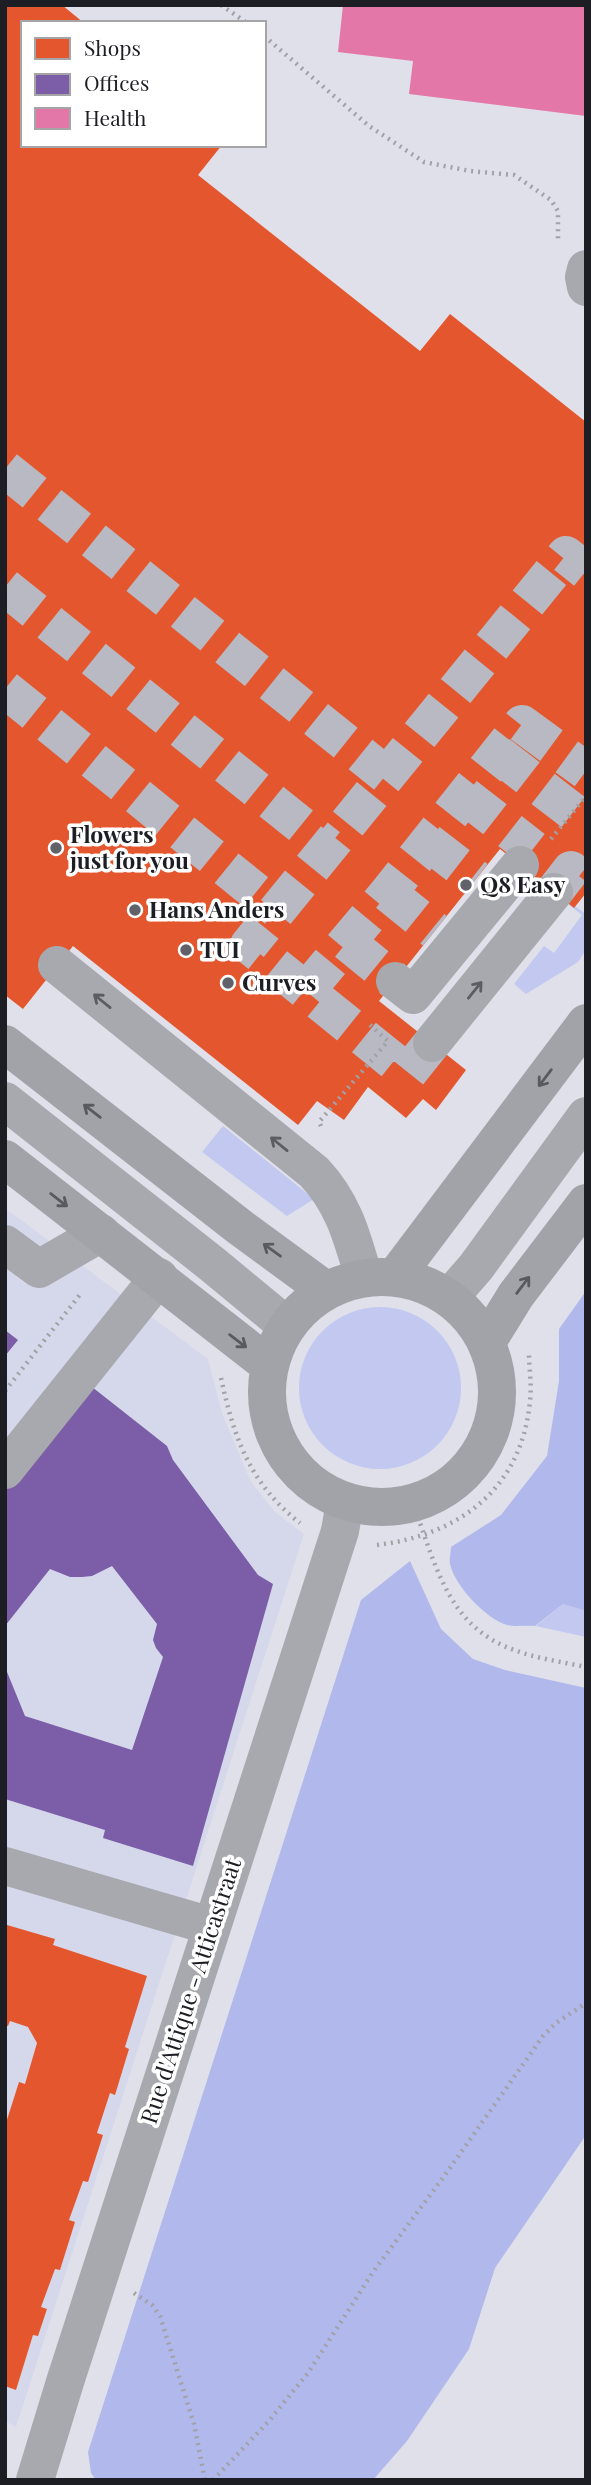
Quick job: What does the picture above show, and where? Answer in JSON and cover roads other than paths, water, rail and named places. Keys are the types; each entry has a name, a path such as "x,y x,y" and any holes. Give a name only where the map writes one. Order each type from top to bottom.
{"main road":[{"path":"379,1278 586,1023"},
{"path":"5,1044 241,1228 327,1291"},
{"path":"5,1159 270,1365"},
{"path":"486,1342 516,1295 586,1203"},
{"path":"379,1278 423,1284 449,1298 470,1318 486,1342 495,1366 498,1391 495,1416 487,1440 474,1461 457,1480 436,1494 419,1520 390,1507 367,1507 345,1502 323,1492 303,1478 287,1459 275,1437 268,1414 266,1389 270,1365 286,1326 305,1306 327,1291 379,1278"}],"street":[{"path":"572,260 584,277 586,287"},
{"path":"395,981 413,995 444,939 486,887 533,855"},
{"path":"432,1043 554,892"},
{"path":"57,965 314,1172 330,1189 379,1278"},
{"path":"5,1101 212,1264 286,1326"},
{"path":"449,1298 476,1267 586,1115"},
{"path":"5,1244 39,1269 101,1233"},
{"path":"6,1469 159,1277"},
{"name":"Rue d'Attique - Atticastraat","path":"35,2480 337,1539 345,1502"},
{"path":"5,1867 211,1926"}],"tunnel":[{"path":"5,469 386,775"},
{"path":"432,1043 408,1073 249,945 566,555 586,571"},
{"path":"5,587 328,847"},
{"path":"5,689 277,909"},
{"path":"306,991 388,893 522,724 586,771"},
{"path":"498,754 586,822"},
{"path":"465,796 533,849"},
{"path":"428,842 476,879"},
{"path":"554,892 571,870 586,882"},
{"path":"388,893 435,931"},
{"path":"347,942 395,981"}],"place":[{"name":"Flowers just for you","path":"56,848"},
{"name":"Q8 Easy","path":"466,885"},
{"name":"Hans Anders","path":"135,910"},
{"name":"TUI","path":"186,950"},
{"name":"Curves","path":"228,983"}]}
